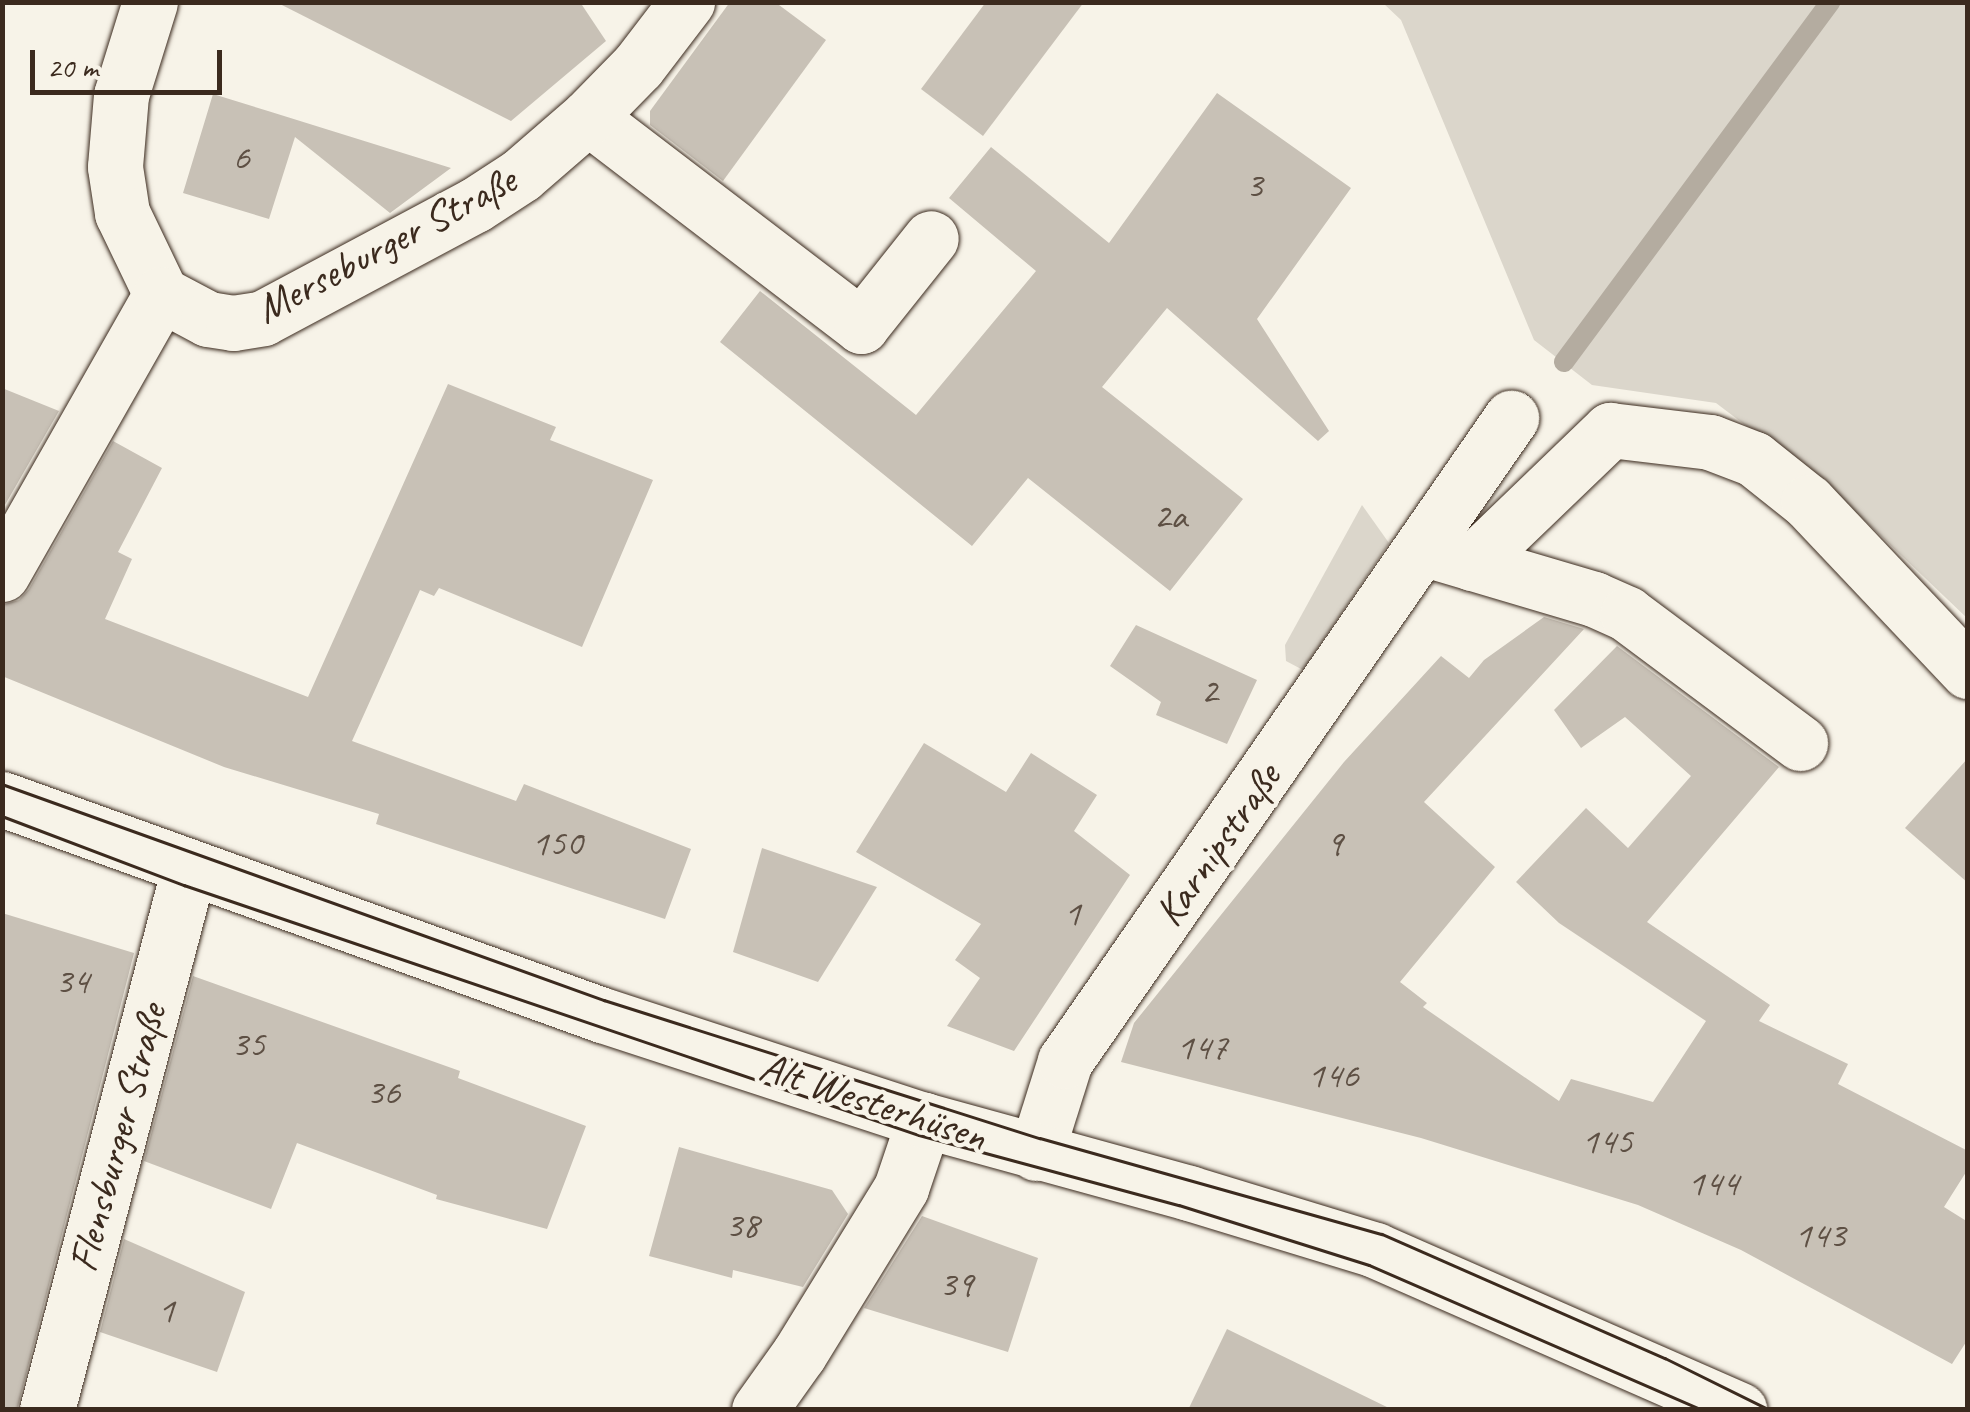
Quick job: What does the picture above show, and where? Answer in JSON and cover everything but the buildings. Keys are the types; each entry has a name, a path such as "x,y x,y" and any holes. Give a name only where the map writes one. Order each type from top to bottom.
{"street":[{"path":"2,574 161,294 122,213 115,168 121,95 150,2"},
{"name":"Merseburger Straße","path":"161,294 219,321 273,315 498,191 588,117 638,66 687,2"},
{"path":"588,117 861,326 931,238"},
{"name":"Karnipstraße","path":"1036,1152 1065,1061 1511,418"},
{"path":"1472,564 1610,430 1710,442 1754,459 1808,502 1968,671"},
{"path":"1420,547 1627,614 1800,743"},
{"name":"Alt Westerhüsen","path":"2,799 602,1014 924,1120 1189,1193 1375,1250 1739,1410"},
{"name":"Flensburger Straße","path":"48,1410 189,868"},
{"path":"759,1410 799,1354 901,1188 924,1120"}],"shaded area":[{"path":"1383,3 1967,3 1967,618 1839,496 1716,403 1592,385 1534,340 1401,20"},
{"path":"1362,505 1389,543 1303,670 1286,661 1285,645"}],"waterway":[{"path":"1564,362 1830,2"}],"tram line":[{"path":"2,784 604,1000 1040,1138 1382,1234 1665,1358 1770,1410"},
{"path":"2,816 184,885 919,1135 1179,1205 1369,1265 1702,1410"}]}
